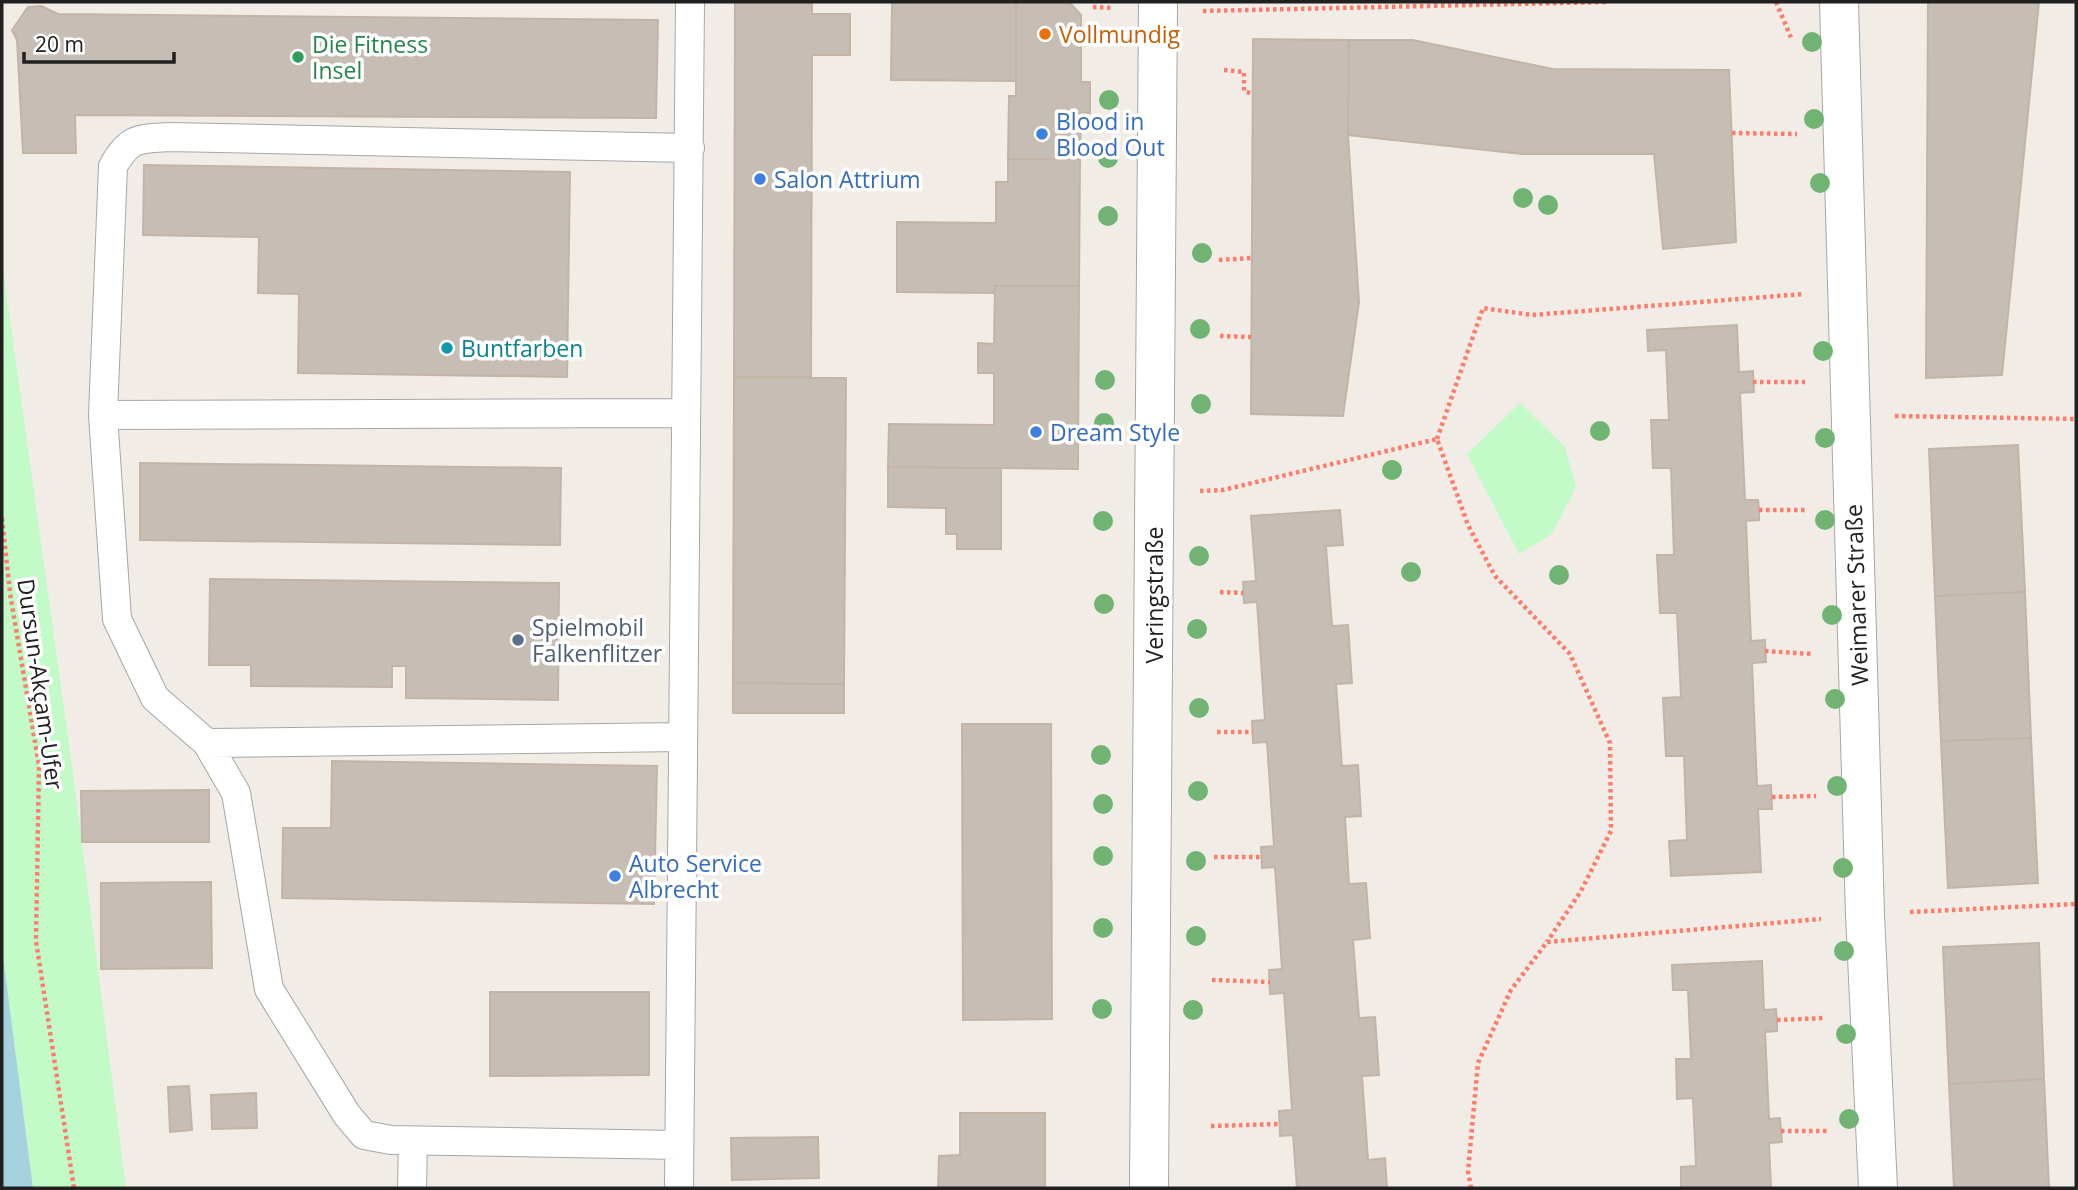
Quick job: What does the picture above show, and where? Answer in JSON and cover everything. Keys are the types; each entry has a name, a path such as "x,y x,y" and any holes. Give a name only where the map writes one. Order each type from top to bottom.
{"street":[{"name":"Veringstraße","path":"1149,1188 1158,2"},
{"name":"Weimarer Straße","path":"1839,2 1866,915 1878,1188"}],"lane":[{"path":"679,1188 690,2"},
{"path":"679,1145 391,1140 364,1135 347,1115 269,989 236,793 207,743 155,698 117,619 103,415 113,166 124,147 139,139 169,137 690,148"},
{"path":"103,415 686,413"},
{"path":"207,743 683,737"},
{"path":"412,1141 412,1188"}],"path":[{"path":"1199,11 1606,2"},
{"path":"1093,7 1120,8"},
{"path":"1224,70 1244,72 1244,91 1253,94"},
{"path":"1732,133 1800,134"},
{"path":"1219,260 1252,258"},
{"path":"1471,1188 1468,1171 1478,1063 1511,990 1581,891 1611,831 1610,743 1570,654 1495,576 1468,525 1437,439 1483,308 1532,315 1847,290"},
{"path":"1220,336 1251,337"},
{"path":"1753,382 1811,382"},
{"path":"1851,416 2076,419"},
{"path":"1154,495 1223,490 1437,439"},
{"path":"1759,509 1816,510"},
{"name":"Dursun-Akçam-Ufer","path":"2,517 10,593 39,766 36,941 74,1188"},
{"path":"1220,592 1243,593"},
{"path":"1765,651 1821,655"},
{"path":"1217,732 1253,732"},
{"path":"1772,797 1826,796"},
{"path":"1214,857 1261,857"},
{"path":"1547,942 1866,915 2076,904"},
{"path":"1212,980 1270,982"},
{"path":"1777,1020 1834,1018"},
{"path":"1212,1126 1279,1124"},
{"path":"1781,1131 1838,1131"}],"green space":[{"path":"2,261 73,773 126,1188 33,1188 2,948"},
{"path":"1520,403 1565,447 1576,487 1552,534 1519,554 1467,454"}],"water":[{"path":"2,948 33,1188 2,1188"}],"building":[{"path":"735,2 812,2 812,14 850,14 850,55 812,55 811,377 734,377"},
{"path":"892,2 1016,2 1016,81 891,80"},
{"path":"1016,2 1069,2 1081,15 1081,82 1090,82 1090,113 1081,113 1080,159 1008,159 1009,96 1016,96"},
{"path":"1928,2 2039,2 2002,375 1926,378"},
{"path":"41,6 58,14 658,20 656,118 75,115 76,153 23,153 17,40 12,30 28,7"},
{"path":"1253,39 1349,40 1348,135 1359,302 1343,416 1251,414"},
{"path":"1349,40 1413,40 1553,69 1729,70 1736,242 1663,249 1654,154 1522,154 1348,135"},
{"path":"1008,159 1080,159 1079,286 995,286 995,293 897,292 897,222 996,223 996,182 1008,182"},
{"path":"144,165 570,172 567,377 298,373 299,294 258,293 259,237 143,235"},
{"path":"995,286 1079,286 1078,469 888,467 889,424 994,425 994,373 978,373 978,343 994,344"},
{"path":"1737,325 1739,372 1753,371 1754,392 1740,393 1745,500 1758,500 1759,510 1759,520 1746,521 1751,641 1765,640 1766,662 1752,663 1757,786 1771,785 1772,809 1758,809 1761,872 1671,876 1669,841 1687,840 1684,756 1666,756 1663,698 1681,697 1677,613 1660,613 1657,555 1674,555 1671,468 1653,468 1651,420 1669,420 1666,350 1648,351 1647,330"},
{"path":"734,377 846,378 844,684 733,683"},
{"path":"2018,445 2025,592 1935,596 1929,449"},
{"path":"140,463 561,468 560,545 140,540"},
{"path":"888,467 1001,468 1001,549 957,549 957,534 946,534 946,508 888,507"},
{"path":"1340,510 1343,545 1326,546 1332,626 1348,625 1352,683 1336,684 1342,766 1358,765 1361,816 1345,817 1349,884 1366,883 1370,938 1353,940 1359,1018 1375,1017 1379,1075 1362,1076 1368,1160 1385,1158 1387,1188 1297,1188 1293,1135 1280,1136 1279,1111 1292,1110 1284,993 1270,994 1269,970 1282,969 1275,867 1262,868 1261,847 1274,846 1267,742 1253,743 1252,721 1265,720 1257,602 1244,603 1243,582 1256,581 1251,516"},
{"path":"210,579 559,583 558,700 406,698 406,666 392,666 392,687 251,686 251,665 209,665"},
{"path":"2025,592 2031,738 1941,741 1935,596"},
{"path":"733,683 844,684 844,713 733,713"},
{"path":"962,724 1051,724 1052,1019 963,1020"},
{"path":"2031,738 2038,883 1948,888 1941,741"},
{"path":"332,761 657,766 654,904 282,898 283,828 331,828"},
{"path":"209,790 209,842 82,842 81,791"},
{"path":"211,882 212,968 101,969 101,883"},
{"path":"2039,943 2044,1079 1949,1084 1943,947"},
{"path":"1762,961 1764,1010 1776,1009 1777,1020 1777,1031 1765,1032 1769,1119 1780,1118 1782,1142 1769,1143 1771,1188 1681,1188 1681,1167 1696,1166 1693,1098 1677,1099 1676,1059 1691,1059 1688,990 1673,990 1672,965"},
{"path":"490,992 649,992 649,1075 490,1076"},
{"path":"2044,1079 2049,1188 1954,1188 1949,1084"},
{"path":"189,1086 192,1130 170,1132 168,1087"},
{"path":"256,1093 257,1128 212,1129 211,1095"},
{"path":"960,1113 1045,1113 1045,1188 938,1188 939,1156 960,1155"},
{"path":"818,1137 819,1178 732,1180 731,1138"}],"place":[{"name":"Vollmundig","path":"1045,34"},
{"name":"Die Fitness Insel","path":"298,57"},
{"name":"Blood in Blood Out","path":"1042,134"},
{"name":"Salon Attrium","path":"760,179"},
{"name":"Buntfarben","path":"447,348"},
{"name":"Dream Style","path":"1036,432"},
{"name":"Spielmobil Falkenflitzer","path":"518,640"},
{"name":"Auto Service Albrecht","path":"615,876"}]}
